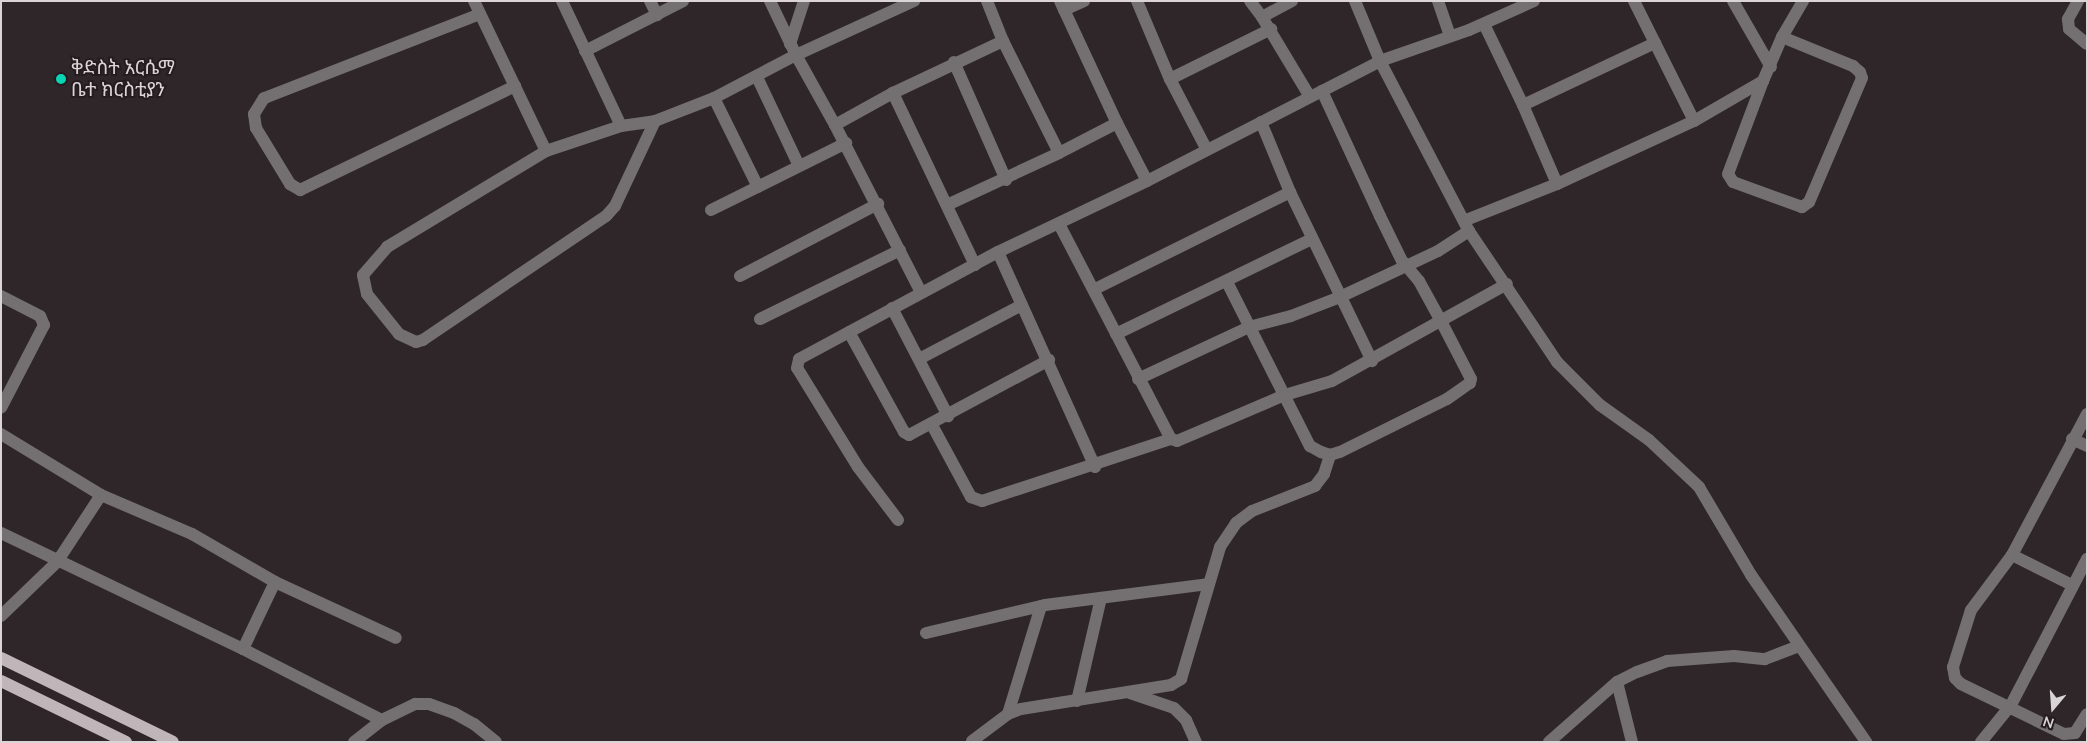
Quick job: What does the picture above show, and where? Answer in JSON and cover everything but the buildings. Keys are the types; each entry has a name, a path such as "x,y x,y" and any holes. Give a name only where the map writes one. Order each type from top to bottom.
{"main road":[{"path":"1,658 173,742"},
{"path":"1,681 126,742"}],"street":[{"path":"474,1 546,151"},
{"path":"562,1 621,126"},
{"path":"650,1 657,15"},
{"path":"770,1 793,50 878,204 921,292"},
{"path":"793,50 804,1"},
{"path":"655,121 615,206 606,216 423,340 416,342 399,334 367,294 363,276 372,262 387,247 546,151 621,126 655,121 714,98 756,77 793,50 914,1"},
{"path":"987,1 1003,41 1059,153"},
{"path":"1084,1 1062,6 1117,123 1147,181"},
{"path":"1137,1 1170,79 1207,150"},
{"path":"1250,1 1271,29 1310,97"},
{"path":"1262,17 1292,1"},
{"path":"1356,1 1380,61 1468,225 1557,362 1578,384 1628,428 1649,440 1699,487 1751,575 1866,742"},
{"path":"1438,1 1450,36"},
{"path":"898,520 858,466 798,368 799,359 998,252 1147,181 1380,61 1484,24 1534,1"},
{"path":"1634,1 1694,121"},
{"path":"1733,1 1771,67"},
{"path":"1782,37 1853,66 1862,78 1805,206 1796,207 1730,179 1729,170 1782,37 1803,1"},
{"path":"2078,1 2068,19 2069,29 2087,44"},
{"path":"585,51 681,2"},
{"path":"480,14 264,98 254,114 256,128 290,184 300,190 515,86"},
{"path":"1484,24 1523,104 1557,184"},
{"path":"1170,79 1271,29"},
{"path":"835,125 954,62 1003,41"},
{"path":"1523,104 1655,43"},
{"path":"954,62 1006,180"},
{"path":"756,77 799,166"},
{"path":"1138,379 1249,327 1291,316 1340,297 1438,251 1468,225 1694,121 1763,81"},
{"path":"972,741 1008,714 1171,685 1181,679 1188,665 1208,584 1220,547 1236,524 1252,510 1315,486 1324,474 1330,455 1466,387 1472,378 1442,323 1406,265 1322,91"},
{"path":"893,93 975,266"},
{"path":"714,98 758,187"},
{"path":"1261,122 1290,192 1372,361"},
{"path":"947,205 1006,180 1117,123"},
{"path":"711,210 846,143"},
{"path":"1095,289 1290,192"},
{"path":"740,276 878,204"},
{"path":"1059,224 1095,289 1138,379 1171,439"},
{"path":"1116,334 1227,282 1312,239"},
{"path":"760,319 900,250"},
{"path":"998,252 1049,360 1095,467"},
{"path":"1227,282 1310,446 1330,455"},
{"path":"932,425 971,497 975,500 1095,467 1171,439 1177,441 1285,395 1332,381 1442,323 1507,284"},
{"path":"1,296 40,316 44,325 1,408"},
{"path":"919,359 1022,305"},
{"path":"892,308 948,416"},
{"path":"849,332 904,432 913,435 1049,360"},
{"path":"2087,414 2072,439 2012,555 1974,604 1953,667 1955,678 1961,684 2011,705 2064,734 2075,733 2087,714"},
{"path":"1,434 100,495 212,544 275,582 396,638"},
{"path":"2072,439 2087,446"},
{"path":"1,616 57,562 100,495"},
{"path":"1,533 57,562 243,649 382,720"},
{"path":"2012,555 2072,585"},
{"path":"1981,742 2011,705 2087,559"},
{"path":"243,649 275,582"},
{"path":"926,634 1041,606 1208,584"},
{"path":"1077,701 1101,598"},
{"path":"1008,714 1041,606"},
{"path":"1549,742 1618,682 1667,661 1734,656 1765,659 1799,646"},
{"path":"1618,682 1632,742"},
{"path":"1128,693 1174,708 1186,720 1196,742"},
{"path":"354,742 382,720 415,704 429,704 474,724 496,742"}],"place":[{"name":"ቅድስት አርሴማ ቤተ ክርስቲያን","path":"61,79"}]}
